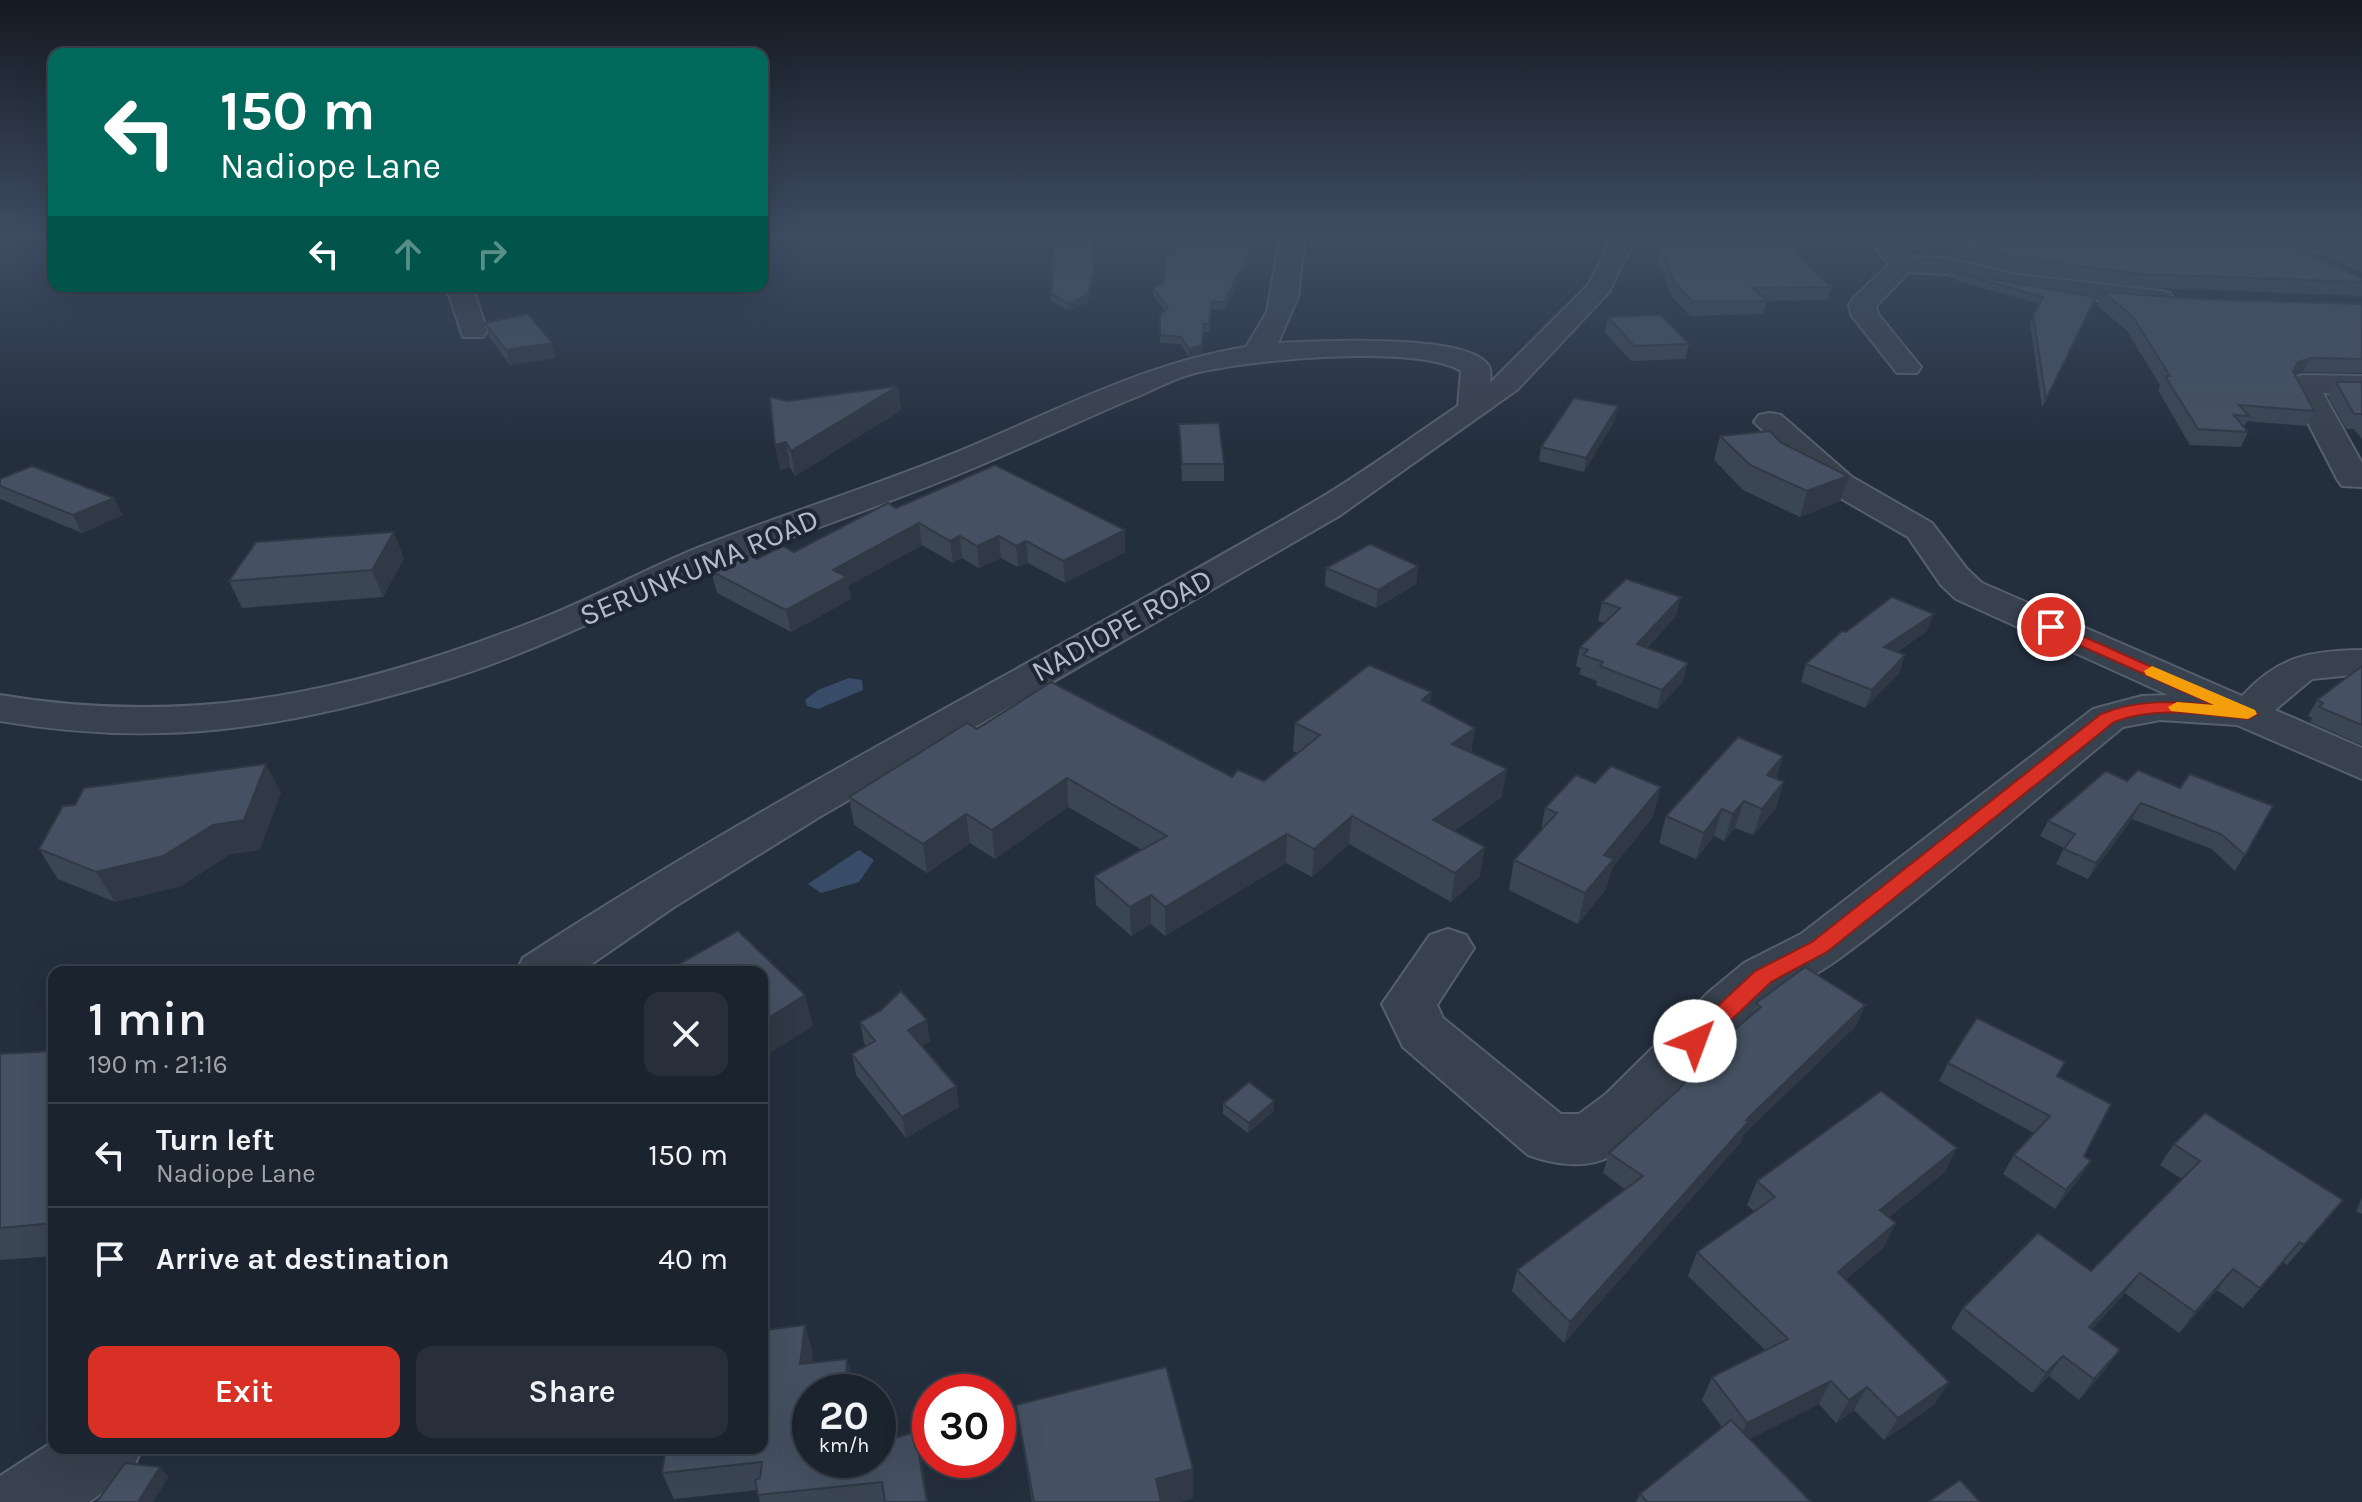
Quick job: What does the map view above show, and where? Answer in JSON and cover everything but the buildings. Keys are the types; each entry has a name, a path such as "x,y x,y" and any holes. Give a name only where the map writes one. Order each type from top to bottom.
{"street":[{"path":"465,304 473,331"},
{"path":"1257,351 1274,329 1282,304"},
{"name":"NADIOPE ROAD","path":"551,966 656,895 805,805 1327,509 1508,383 1584,304"},
{"path":"1863,304 1865,316 1907,367"},
{"path":"1257,351 1441,353 1460,358 1476,368 1473,410"},
{"name":"SERUNKUMA ROAD","path":"0,708 49,719 152,724 251,711 350,693 475,657 552,627 696,562 917,480 1180,368 1257,351"},
{"path":"2354,479 2303,384 2362,385"},
{"path":"1770,422 1841,484 1917,528 1936,544 1945,569 1954,581 1969,591 2362,765"},
{"path":"2248,714 2282,677 2300,667 2324,662 2362,662"},
{"path":"1448,948 1409,1004 1422,1032 1549,1138 1590,1139 1627,1111 1728,1006 1763,977 1819,947 2108,718 2131,709 2170,706 2248,714"},
{"path":"26,1502 97,1454"}],"water":[{"path":"849,678 862,680 863,690 818,709 807,706 805,700 818,690"},
{"path":"859,850 874,860 859,882 821,893 808,884"}],"slow traffic":[{"path":"2152,671 2248,714 2177,707"}],"route":[{"path":"1695,1041 1728,1006 1763,977 1819,947 2108,718 2131,709 2170,706 2248,714 2051,627"}]}
